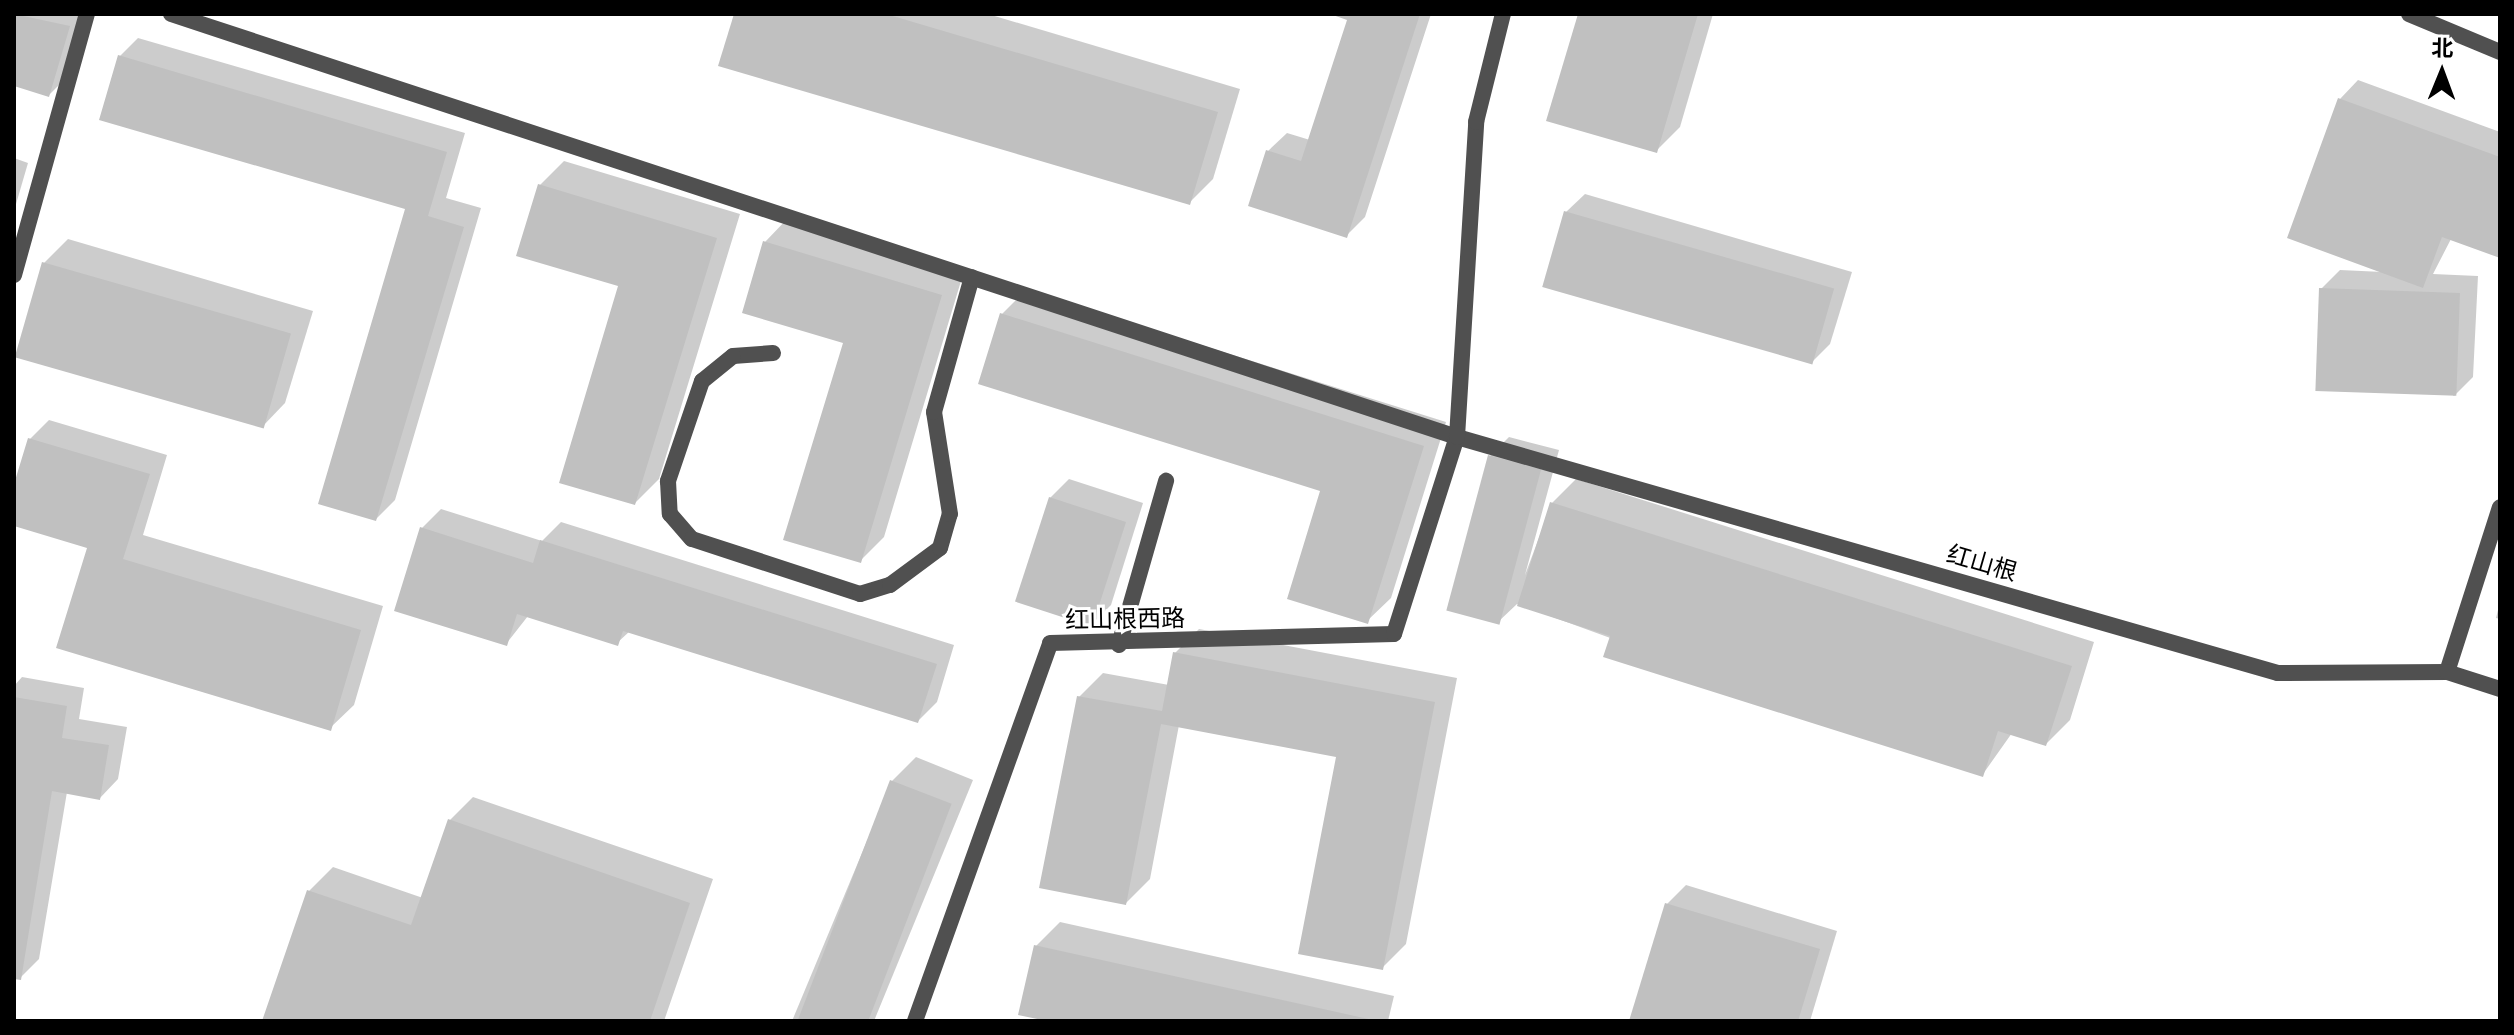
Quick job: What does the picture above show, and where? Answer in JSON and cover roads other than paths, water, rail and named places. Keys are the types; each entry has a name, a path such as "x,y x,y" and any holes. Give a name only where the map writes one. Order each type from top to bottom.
{"street":[{"path":"14,275 87,14"},
{"name":"红山根","path":"171,14 1457,437 2278,673 2447,672 2500,689"},
{"path":"1457,437 1476,122 1503,14"},
{"path":"2409,14 2500,52"},
{"path":"773,353 733,356 702,381 668,481 670,514 692,539 846,590 860,594 890,585 940,548 950,514 934,412 972,277"},
{"name":"红山根西路","path":"915,1021 1050,643 1119,645 1394,634 1457,437"},
{"path":"1119,645 1166,481"},
{"path":"2447,672 2500,507"}]}
